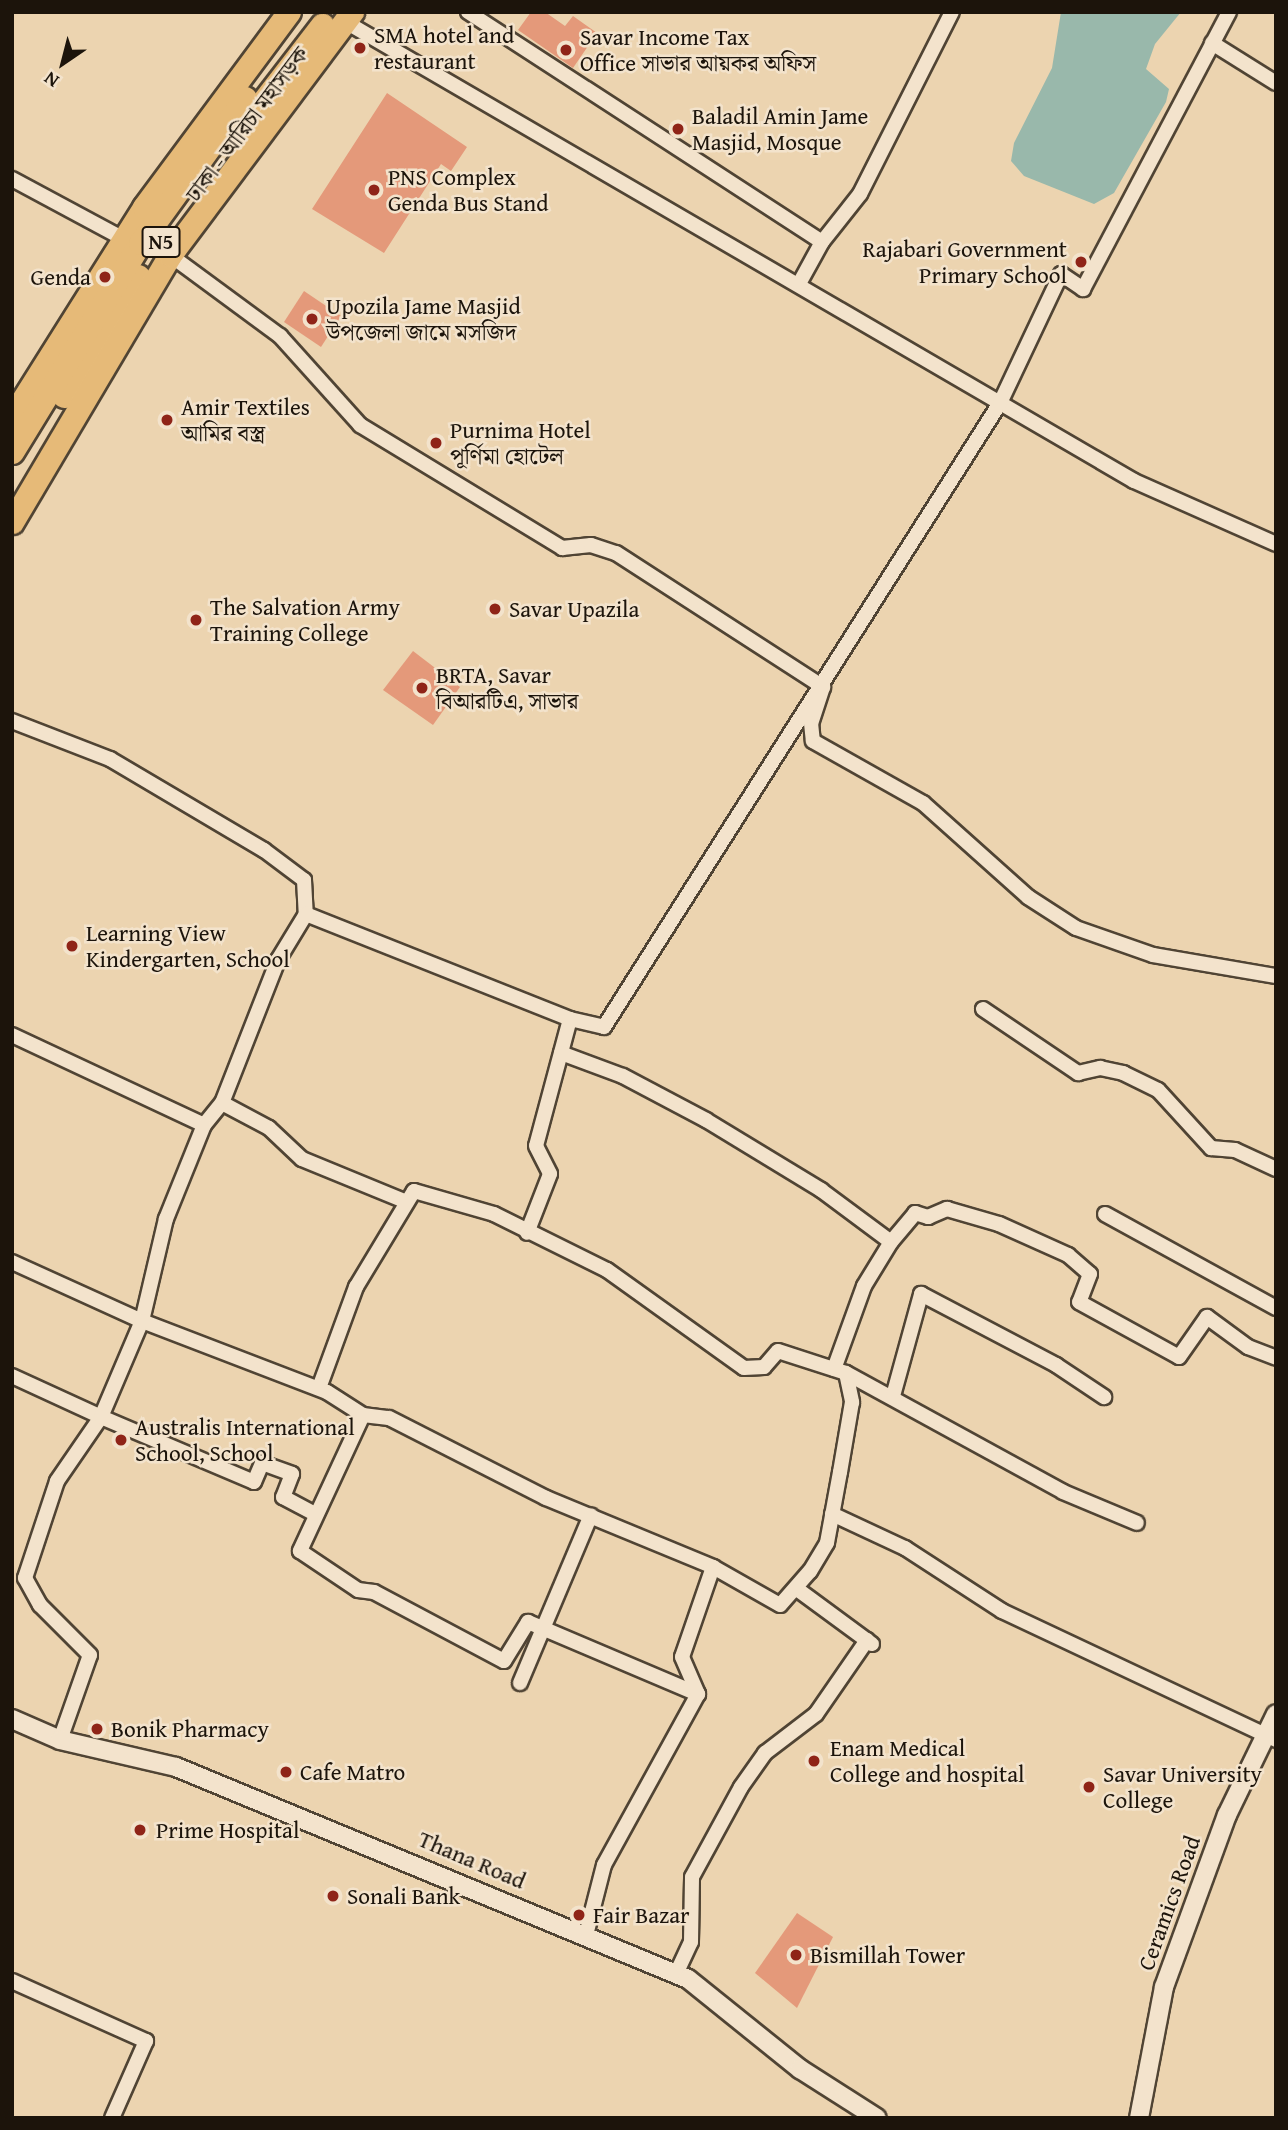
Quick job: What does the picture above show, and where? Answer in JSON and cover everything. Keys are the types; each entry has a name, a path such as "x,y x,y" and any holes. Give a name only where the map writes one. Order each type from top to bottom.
{"highway":[{"path":"12,417 124,239 223,95 289,12"},
{"name":"ঢাকা - আরিচা মহাসড়ক","path":"12,452 140,243 314,12"},
{"path":"12,522 170,255 343,15"},
{"name":"ঢাকা - আরিচা মহাসড়ক","path":"12,489 154,252 268,92 343,15"}],"street":[{"path":"468,12 822,242"},
{"path":"800,282 822,242 860,194 952,12"},
{"path":"306,914 570,1019 604,1027 1000,403 1061,274 1083,289 1228,12"},
{"path":"343,15 1134,481 1276,544"},
{"path":"1212,43 1276,83"},
{"path":"12,178 124,239"},
{"path":"170,255 280,336 360,425 562,548 591,545 616,553 822,687"},
{"path":"822,687 811,723 813,741 923,803 1037,904 1076,928 1153,955 1276,976"},
{"path":"12,721 110,759 264,850 304,880 306,914 278,960 222,1103 204,1125 162,1231 142,1321 101,1417 57,1481 25,1578 40,1605 90,1655 61,1740"},
{"path":"983,1009 1078,1073 1100,1068 1123,1073 1158,1090 1212,1148 1235,1150 1276,1169"},
{"path":"527,1233 550,1174 536,1146 570,1019"},
{"path":"12,1035 204,1125"},
{"path":"561,1053 623,1076 706,1119 821,1190 891,1242"},
{"path":"222,1103 269,1128 302,1159 407,1202"},
{"path":"319,1388 356,1287 414,1191 494,1214 527,1233 607,1270 744,1368 764,1367 778,1351 840,1371 893,1396 988,1454 1138,1523"},
{"path":"12,1262 142,1321 319,1388 363,1415 388,1418 547,1498 713,1567 780,1605 797,1589 827,1543 852,1402 840,1371 864,1286 891,1242 915,1213 928,1217 947,1209 999,1224 1068,1255 1090,1274 1079,1302 1179,1357 1207,1317 1248,1347 1276,1358"},
{"path":"1105,1214 1276,1308"},
{"path":"893,1396 921,1294 1056,1365 1104,1397"},
{"path":"12,1376 254,1482 262,1463 292,1474 283,1497 315,1514"},
{"path":"363,1415 300,1551 358,1590 374,1592 504,1661 528,1622 698,1694"},
{"path":"832,1514 905,1548 1002,1611 1270,1738"},
{"path":"520,1683 540,1628 591,1515"},
{"path":"698,1694 682,1657 713,1567"},
{"path":"676,1974 691,1942 692,1877 741,1787 765,1753 816,1714 870,1642 797,1589"},
{"path":"586,1935 604,1865 698,1694"},
{"name":"Ceramics Road","path":"1139,2118 1164,1987 1227,1815 1270,1738 1276,1714"},
{"name":"Thana Road","path":"12,1719 61,1740 176,1767 676,1974 715,1996 800,2069 877,2118"},
{"path":"12,1981 146,2041 112,2118"}],"shaded area":[{"path":"1061,12 1181,12 1155,44 1146,69 1169,89 1166,102 1114,193 1094,204 1024,176 1011,161 1014,143 1052,68"}],"building":[{"name":"Savar Income Tax Office সাভার আয়কর অফিস","path":"531,12 545,12 565,26 573,16 597,33 573,68 518,30"},
{"name":"PNS Complex Genda Bus Stand","path":"387,93 467,147 451,171 441,164 384,253 312,209"},
{"name":"Upozila Jame Masjid উপজেলা জামে মসজিদ","path":"304,291 341,316 321,347 284,322"},
{"name":"BRTA, Savar বিআরটিএ, সাভার","path":"413,651 460,687 433,725 383,690"},
{"name":"Bismillah Tower","path":"797,1913 833,1937 797,2008 755,1973"}],"place":[{"name":"SMA hotel and restaurant","path":"360,48"},
{"name":"Savar Income Tax Office সাভার আয়কর অফিস","path":"566,50"},
{"name":"Baladil Amin Jame Masjid, Mosque","path":"678,129"},
{"name":"PNS Complex Genda Bus Stand","path":"374,190"},
{"name":"Rajabari Government Primary School","path":"1081,262"},
{"name":"Genda","path":"105,277"},
{"name":"Upozila Jame Masjid উপজেলা জামে মসজিদ","path":"312,319"},
{"name":"Amir Textiles আমির বস্ত্র","path":"167,420"},
{"name":"Purnima Hotel পূর্ণিমা হোটেল","path":"436,443"},
{"name":"Savar Upazila","path":"495,609"},
{"name":"The Salvation Army Training College","path":"196,620"},
{"name":"BRTA, Savar বিআরটিএ, সাভার","path":"422,688"},
{"name":"Learning View Kindergarten, School","path":"72,946"},
{"name":"Australis International School, School","path":"121,1440"},
{"name":"Bonik Pharmacy","path":"97,1729"},
{"name":"Enam Medical College and hospital","path":"814,1761"},
{"name":"Cafe Matro","path":"286,1772"},
{"name":"Savar University College","path":"1089,1787"},
{"name":"Prime Hospital","path":"140,1830"},
{"name":"Sonali Bank","path":"333,1896"},
{"name":"Fair Bazar","path":"579,1915"},
{"name":"Bismillah Tower","path":"796,1955"}]}
